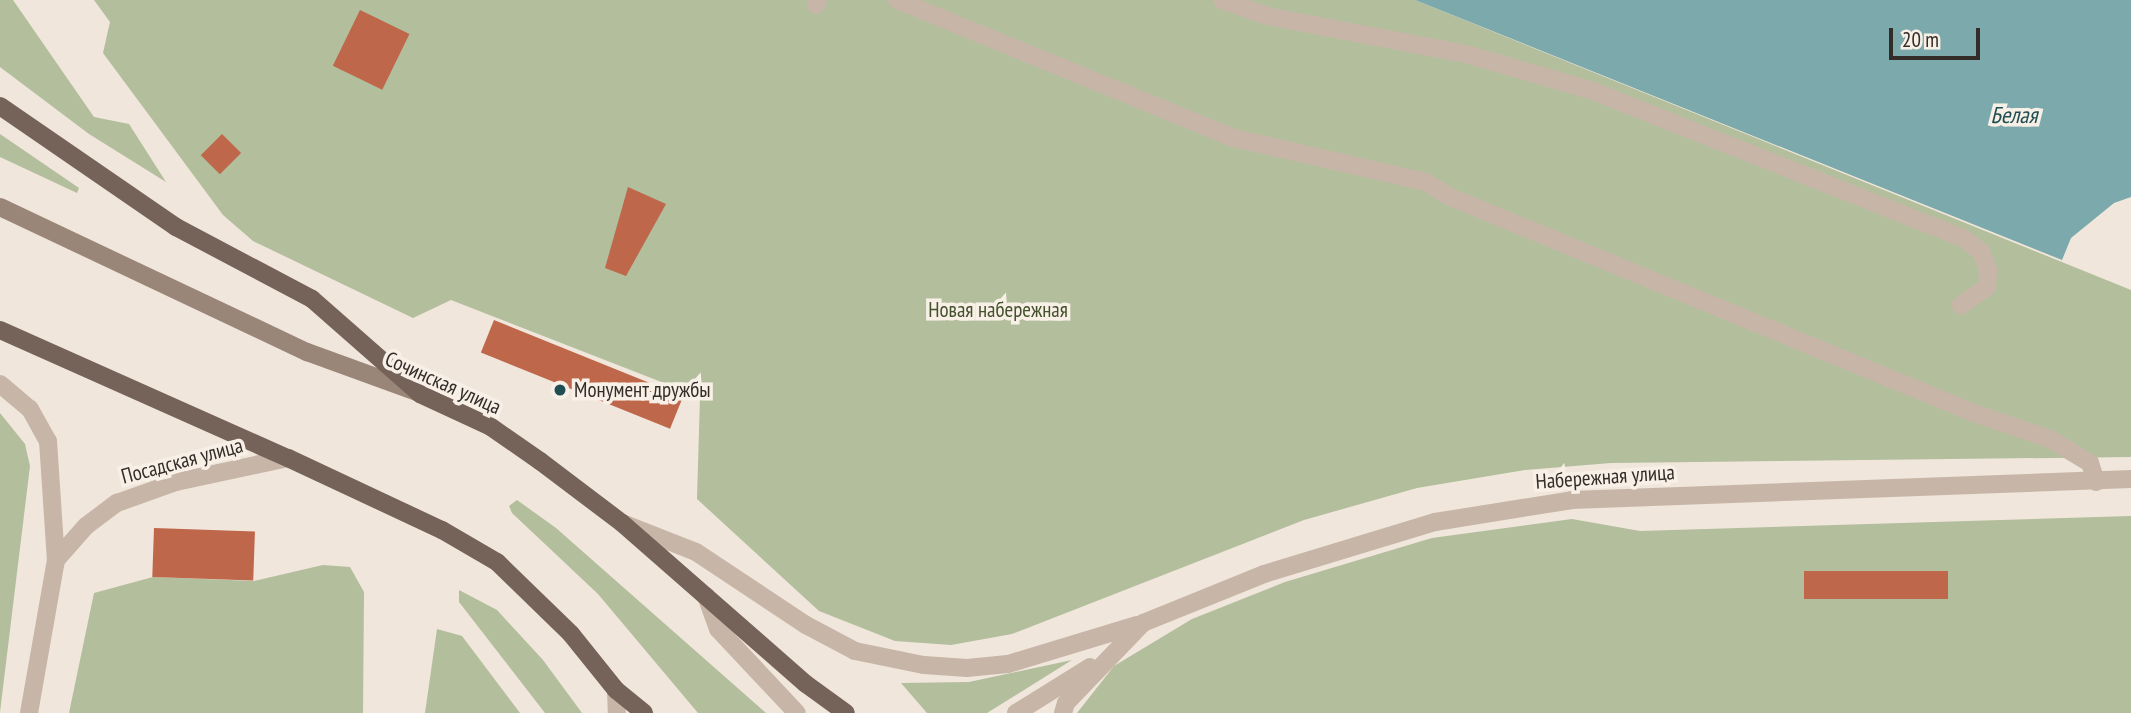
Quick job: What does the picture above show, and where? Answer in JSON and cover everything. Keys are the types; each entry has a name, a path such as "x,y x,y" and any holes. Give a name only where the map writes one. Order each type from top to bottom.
{"main road":[{"path":"0,106 176,227 312,299 420,394"},
{"name":"Сочинская улица","path":"0,207 307,352 420,394 491,427 622,523 846,713"},
{"path":"0,330 288,458 442,530 497,562 571,634 616,690 644,713"}],"street":[{"path":"897,0 1234,138 1426,182 1448,196 1974,413 2050,439 2090,463 2096,482"},
{"path":"1222,0 1267,16 1466,54 1593,91 1965,239 1982,252 1988,270 1987,287 1961,305"},
{"path":"0,384 30,409 48,441 56,559 29,713"},
{"name":"Посадская улица","path":"56,559 86,526 117,503 176,482 288,458"},
{"name":"Набережная улица","path":"1113,651 1143,623 1352,544 1494,510 1664,495 2131,479"},
{"path":"622,523 696,552 806,625 855,650 924,665 967,668 1008,664 1143,623"},
{"path":"706,596 718,629 797,713"},
{"path":"1016,713 1113,651"},
{"path":"1063,713 1066,703 1113,651"},
{"path":"616,690 618,713"}],"green space":[{"path":"0,0 13,0 94,117 129,124 166,182 89,134 0,67"},
{"name":"Новая набережная","path":"94,0 1415,0 2131,290 2131,457 1611,463 1525,470 1417,488 1304,520 1012,634 951,645 895,641 819,611 697,499 700,397 451,300 413,318 253,241 223,215 103,53 110,22"},
{"path":"0,134 79,188 77,193 0,157"},
{"path":"0,413 25,444 30,466 0,712"},
{"path":"517,500 556,528 766,713 698,713 598,594 512,513 509,506"},
{"path":"2131,516 2131,713 1077,713 1114,666 1192,619 1285,582 1432,538 1572,519 1640,531"},
{"path":"323,565 350,567 364,592 363,713 69,713 94,593 153,577 254,581"},
{"path":"459,590 497,610 543,660 582,713 545,713 459,602"},
{"path":"437,629 462,636 520,713 425,713"},
{"path":"1072,660 987,713 927,713 901,683 969,682"}],"water":[{"name":"Белая","path":"1415,0 2131,0 2131,197 2114,203 2071,238 2062,260"}],"building":[{"path":"360,10 409,34 382,90 333,66"},
{"path":"222,134 241,153 220,174 201,155"},
{"path":"628,187 666,204 626,276 605,268"},
{"path":"494,320 683,396 670,429 481,352"},
{"path":"154,528 255,532 253,580 152,577"},
{"path":"1804,571 1948,571 1948,599 1804,599"}],"place":[{"name":"Монумент дружбы","path":"560,390"}]}
